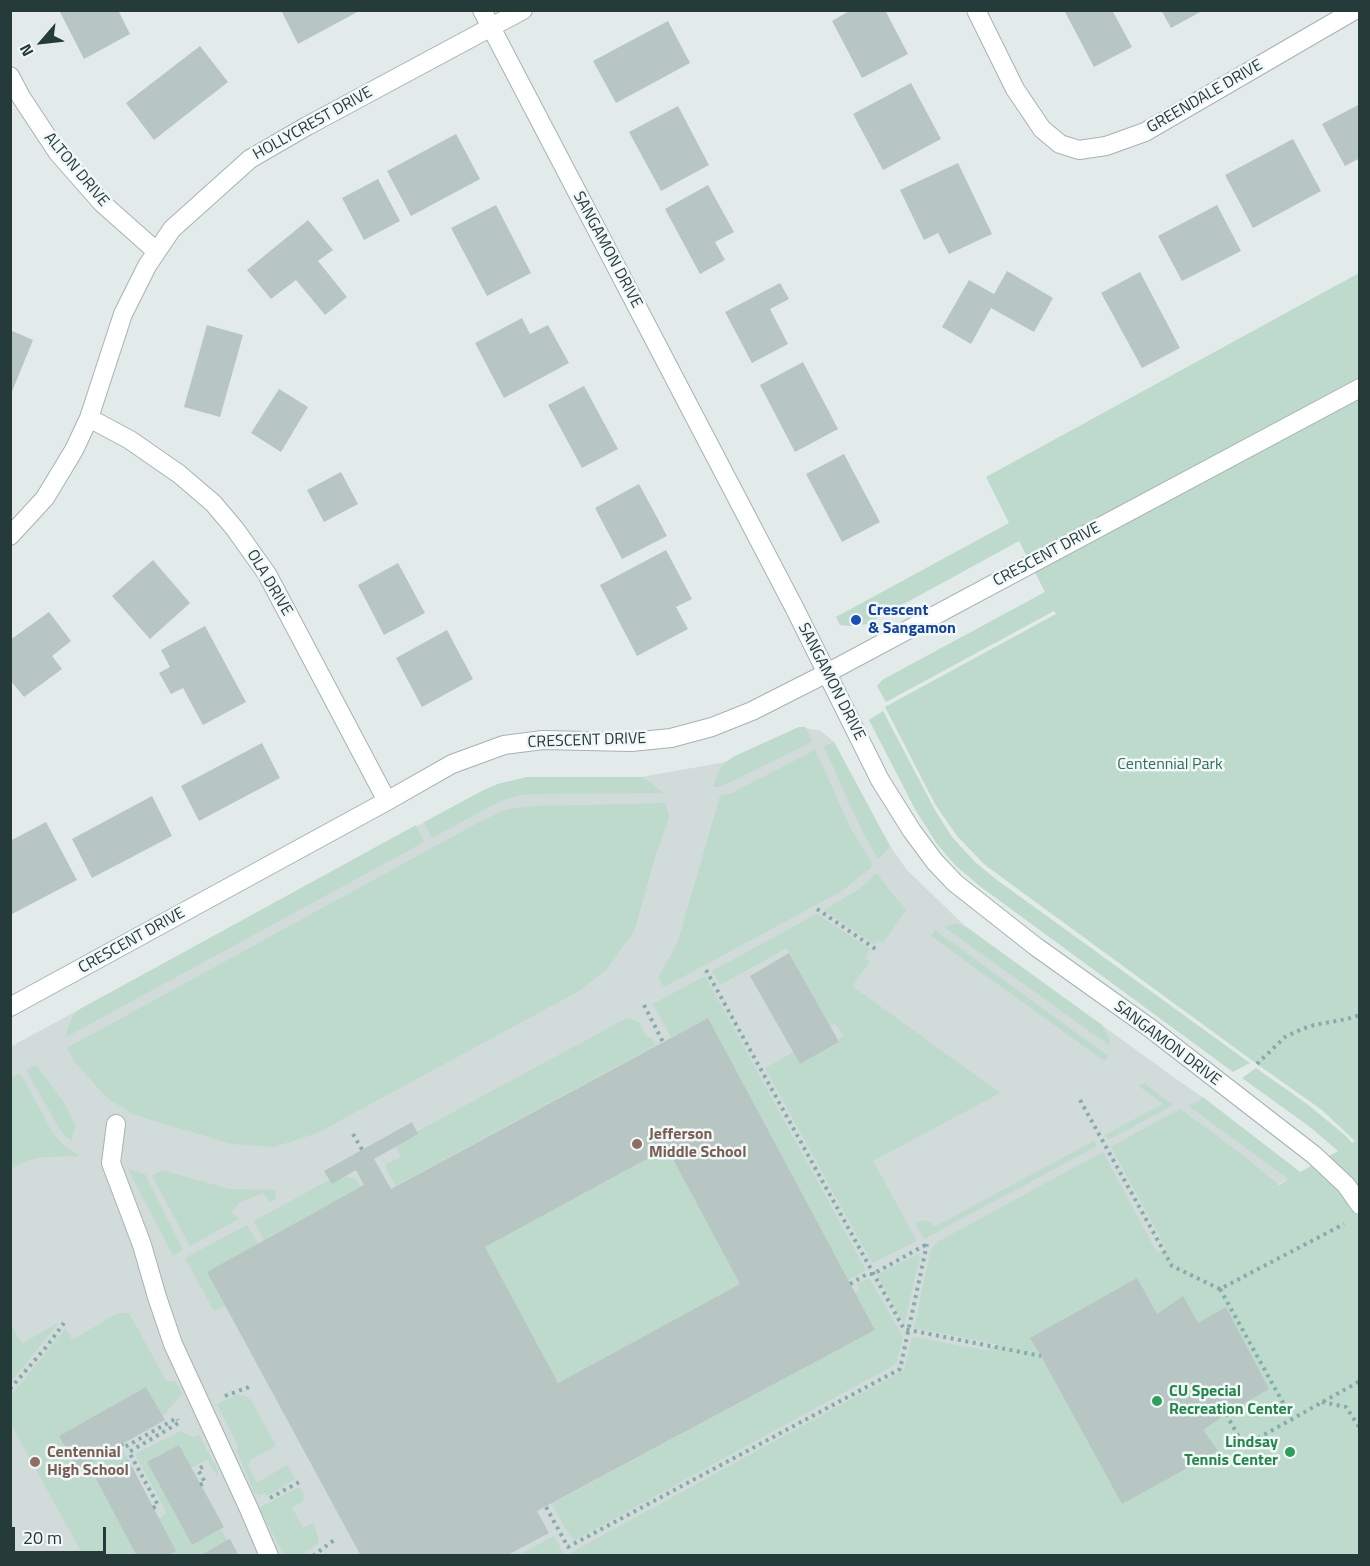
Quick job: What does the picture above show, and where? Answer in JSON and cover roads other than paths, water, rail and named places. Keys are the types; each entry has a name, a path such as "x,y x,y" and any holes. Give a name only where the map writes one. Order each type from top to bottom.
{"street":[{"name":"SANGAMON DRIVE","path":"482,10 827,673 880,780 912,831 935,862 955,883 1035,946 1150,1028 1314,1155 1346,1185 1359,1205"},
{"name":"HOLLYCREST DRIVE","path":"10,536 45,498 74,450 89,418 123,314 147,266 172,229 250,159 523,10"},
{"name":"GREENDALE DRIVE","path":"976,10 1015,89 1042,129 1060,144 1079,150 1106,146 1145,132 1354,10"},
{"name":"ALTON DRIVE","path":"10,76 58,153 102,203 156,251"},
{"name":"CRESCENT DRIVE","path":"10,1007 452,764 504,745 543,740 631,742 671,738 712,727 752,711 1359,388"},
{"name":"OLA DRIVE","path":"89,418 130,440 179,474 213,503 235,529 267,574 387,801"},
{"path":"116,1124 111,1164 142,1245 173,1344 269,1556"}],"place":[{"name":"Crescent & Sangamon","path":"856,620"},
{"name":"Jefferson Middle School","path":"637,1144"},
{"name":"CU Special Recreation Center","path":"1157,1401"},
{"name":"Lindsay Tennis Center","path":"1290,1452"},
{"name":"Centennial High School","path":"35,1462"}],"park label":[{"name":"Centennial Park","path":"1170,765"}]}
